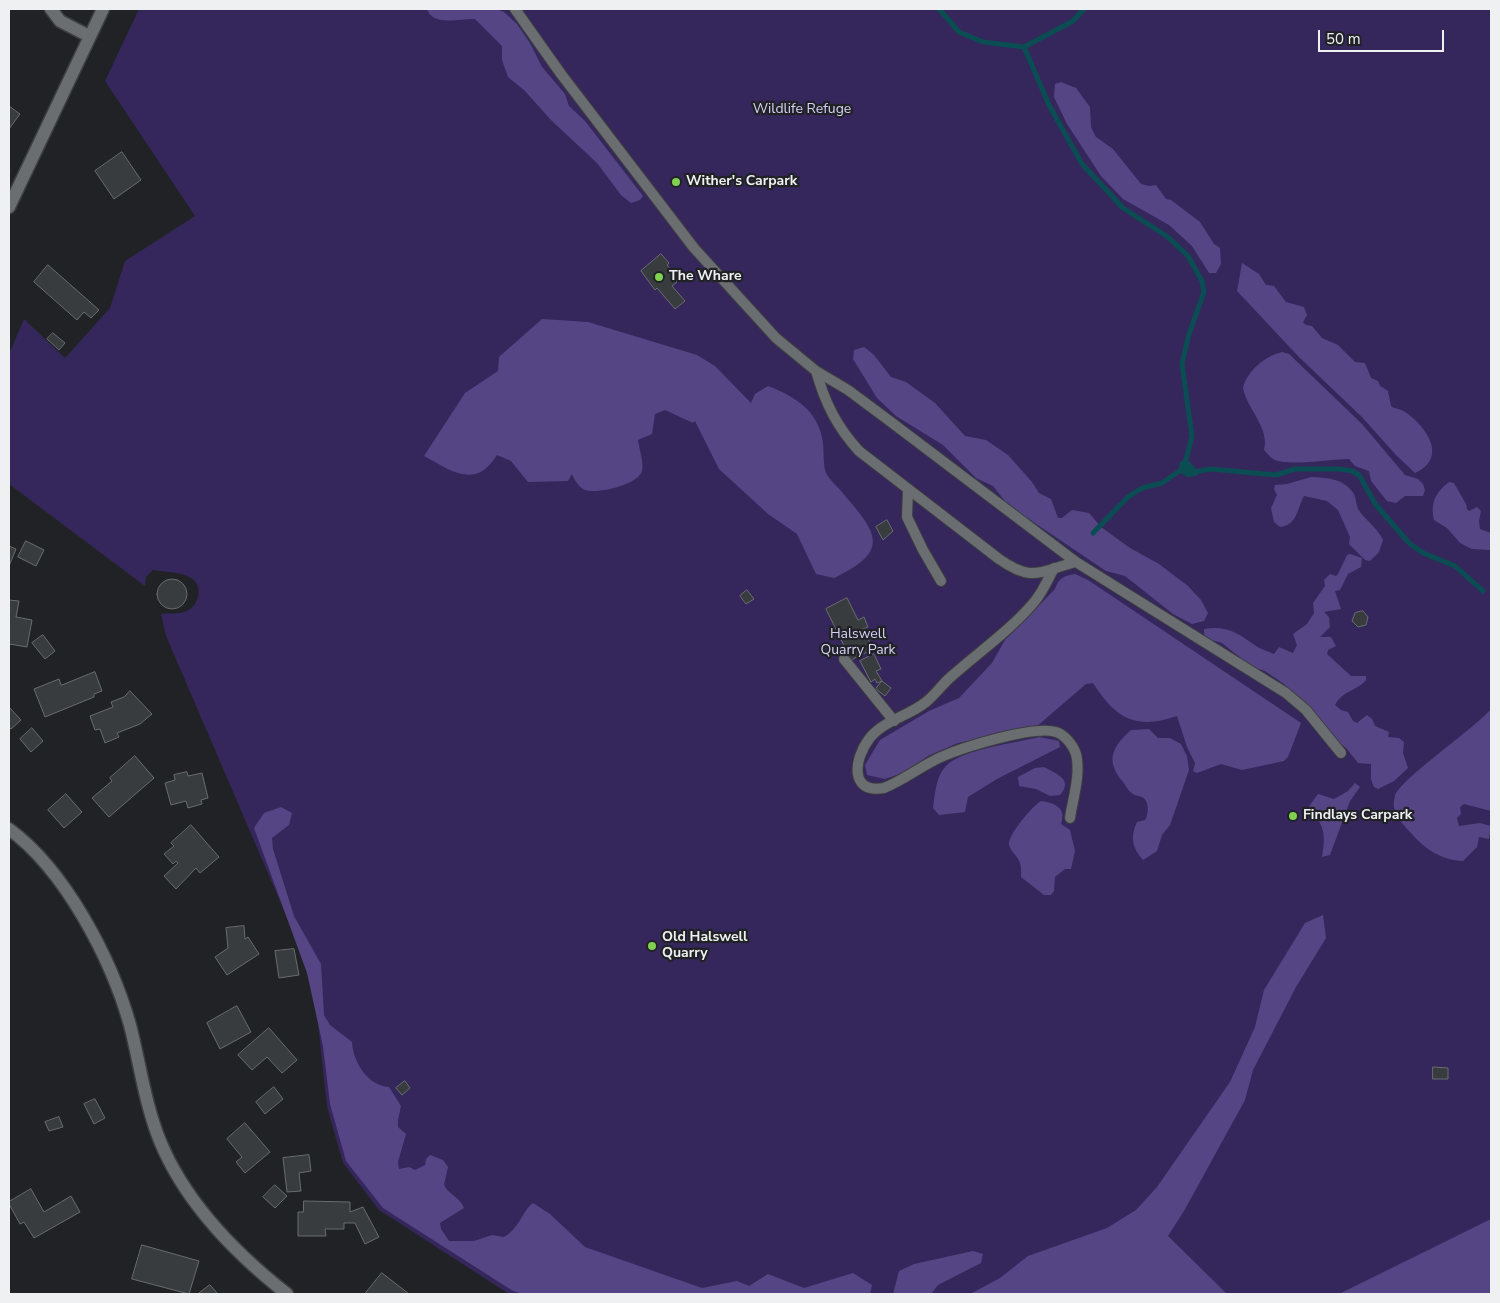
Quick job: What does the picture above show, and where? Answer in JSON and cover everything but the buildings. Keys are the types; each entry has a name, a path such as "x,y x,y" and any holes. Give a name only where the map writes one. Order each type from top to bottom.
{"street":[{"path":"51,9 60,20 89,36"},
{"path":"9,208 103,9"},
{"path":"9,829 39,854 59,881 93,936 113,975 129,1024 153,1120 161,1142 179,1178 220,1232 251,1263 287,1294"}],"lane":[{"path":"515,9 572,88 694,248 767,331 816,371 848,390 1076,562 1286,693 1306,710 1341,753"},
{"path":"816,371 824,399 846,437 859,451 1013,569 1033,574 1076,562"},
{"path":"908,490 908,517 923,550 941,581"},
{"path":"1054,568 1035,600 948,679 926,702 876,732 864,745 856,768 861,782 874,789 897,782 940,758 979,744 1040,731 1057,732 1072,745 1076,754 1076,781 1070,818"},
{"path":"844,659 894,721"}],"green space":[{"name":"Halswell Quarry Park","path":"139,9 1491,9 1491,1294 509,1294 379,1210 343,1163 327,1107 313,978 166,636 161,614 181,613 193,607 198,597 198,586 187,576 153,570 146,577 145,586 9,484 9,354 24,319 65,358 110,308 125,261 195,216 105,81"}],"shaded area":[{"path":"427,9 496,9 504,12 517,24 530,43 542,67 565,94 569,106 585,121 643,196 640,200 631,203 621,195 597,163 551,120 525,91 508,77 502,60 502,46 475,19 441,20 430,15"},
{"path":"1061,82 1076,88 1090,107 1091,127 1096,137 1113,149 1141,184 1156,185 1166,199 1171,200 1200,222 1214,244 1220,248 1221,264 1216,273 1209,273 1192,246 1169,225 1123,199 1101,176 1067,124 1054,97 1055,84"},
{"path":"1242,263 1259,274 1266,285 1274,286 1286,302 1304,307 1307,315 1303,322 1306,325 1312,326 1322,338 1338,345 1355,362 1365,363 1371,378 1378,381 1380,386 1388,391 1391,406 1413,418 1426,433 1431,442 1432,451 1431,459 1425,467 1415,473 1362,417 1299,357 1237,291"},
{"path":"542,319 588,322 697,355 715,366 751,403 755,394 768,386 797,400 817,422 823,443 826,473 870,529 873,539 872,549 853,568 834,578 816,574 797,534 768,514 719,469 695,421 693,423 665,410 655,414 652,434 638,440 642,463 642,471 639,476 616,488 606,490 589,491 583,489 576,482 572,474 568,481 528,482 511,461 497,455 489,466 472,475 454,472 424,456 465,393 498,371 499,357"},
{"path":"864,347 874,355 891,377 906,382 935,403 965,436 986,440 1008,455 1032,482 1039,493 1051,499 1058,518 1062,518 1072,510 1089,513 1101,527 1130,548 1159,564 1188,586 1201,600 1208,613 1204,621 1192,624 1173,614 1125,576 1106,571 1008,505 993,486 976,478 943,445 896,416 877,398 853,359 854,350"},
{"path":"1282,352 1289,354 1362,424 1405,475 1418,479 1423,484 1425,490 1423,496 1405,496 1396,503 1387,501 1371,481 1369,471 1355,466 1349,459 1288,462 1273,459 1264,450 1264,434 1245,396 1243,388 1248,376 1258,365 1269,357"},
{"path":"1311,477 1335,480 1345,485 1354,494 1358,509 1378,531 1383,540 1379,552 1370,561 1365,560 1349,544 1350,537 1338,510 1327,501 1304,496 1294,519 1290,523 1280,527 1274,522 1271,508 1277,495 1274,489 1275,485 1287,484"},
{"path":"1449,482 1454,483 1469,511 1477,507 1481,511 1480,529 1491,533 1491,550 1472,549 1460,543 1447,528 1434,520 1433,508 1435,498"},
{"path":"1350,554 1362,558 1361,567 1348,574 1340,590 1335,591 1341,609 1324,612 1329,617 1330,627 1320,637 1331,637 1336,646 1328,650 1327,654 1351,676 1366,676 1366,680 1362,684 1338,700 1335,705 1341,710 1348,712 1353,721 1357,723 1367,715 1372,719 1375,726 1389,732 1388,737 1399,738 1404,742 1403,753 1408,768 1394,781 1378,789 1374,787 1371,779 1371,764 1358,763 1347,749 1329,734 1284,684 1265,671 1252,667 1222,643 1208,639 1204,634 1204,629 1226,629 1274,654 1279,647 1293,653 1297,645 1293,634 1307,624 1314,613 1313,603 1325,586 1324,580 1330,574 1336,576 1338,574 1347,555"},
{"path":"1075,574 1088,580 1301,723 1288,757 1284,761 1242,770 1221,764 1197,773 1193,771 1195,763 1187,747 1177,716 1150,722 1128,718 1110,705 1093,683 1086,684 1036,727 958,743 928,756 905,772 885,779 867,775 865,765 880,740 929,711 959,698 992,663 1005,640 1055,589 1058,582 1064,577"},
{"path":"1491,709 1491,811 1464,804 1460,807 1461,814 1457,818 1459,826 1480,823 1491,826 1489,839 1479,837 1477,847 1463,861 1441,856 1428,849 1416,839 1397,816 1394,807 1395,796 1409,778"},
{"path":"1149,729 1158,738 1170,738 1181,744 1187,756 1189,770 1170,825 1162,835 1157,851 1143,860 1134,846 1133,832 1137,822 1146,818 1147,803 1145,799 1133,794 1117,774 1114,767 1113,754 1119,742 1131,730"},
{"path":"1039,737 1059,741 1060,747 997,779 968,797 965,812 939,815 933,808 940,774 955,759 990,747"},
{"path":"1044,767 1064,781 1064,789 1060,795 1050,796 1036,789 1019,786 1018,777 1035,768"},
{"path":"1355,783 1360,787 1350,801 1330,855 1322,857 1323,830 1318,819 1307,809 1318,794 1334,799 1348,791"},
{"path":"1041,801 1055,805 1061,810 1061,824 1070,830 1075,851 1071,869 1065,869 1055,877 1054,891 1051,895 1044,895 1021,877 1021,865 1009,845 1012,835 1021,821"},
{"path":"281,807 292,813 289,825 272,838 273,849 294,916 321,964 324,1015 330,1025 352,1042 355,1057 368,1078 381,1086 389,1087 401,1106 398,1127 406,1134 398,1162 399,1169 409,1167 415,1170 425,1165 426,1159 430,1155 443,1160 448,1167 444,1185 460,1201 464,1208 440,1223 441,1229 449,1241 474,1241 492,1235 504,1237 514,1229 526,1210 533,1203 550,1214 585,1247 702,1288 737,1281 749,1286 768,1274 804,1288 853,1273 872,1285 870,1294 523,1294 513,1291 383,1208 346,1161 330,1104 323,1046 307,973 254,828 264,813"},
{"path":"1323,915 1326,938 1296,987 1253,1070 1245,1100 1184,1211 1168,1236 1227,1294 970,1294 1000,1278 1028,1256 1107,1228 1136,1210 1157,1187 1230,1082 1255,1027 1264,990 1305,923"},
{"path":"1491,1219 1491,1294 1339,1294"},
{"path":"973,1251 983,1254 981,1263 938,1285 931,1294 893,1294 899,1271 914,1264"}],"water":[{"path":"1186,458 1199,472 1197,476 1187,477 1178,471 1180,462"}],"waterway":[{"path":"939,9 959,32 983,42 1024,47"},
{"path":"1084,9 1073,21 1024,47 1049,105 1082,164 1123,208 1168,237 1188,256 1202,281 1204,292 1189,334 1182,364 1192,436 1184,468 1162,483 1142,488 1128,497 1093,533"},
{"path":"1194,472 1211,469 1276,475 1295,469 1339,469 1352,471 1359,475 1376,505 1409,543 1423,553 1455,566 1483,591"}],"place":[{"name":"Wither's Carpark","path":"676,182"},
{"name":"The Whare","path":"659,277"},
{"name":"Findlays Carpark","path":"1293,816"},
{"name":"Old Halswell Quarry","path":"652,946"}],"park label":[{"name":"Wildlife Refuge","path":"802,110"}]}
